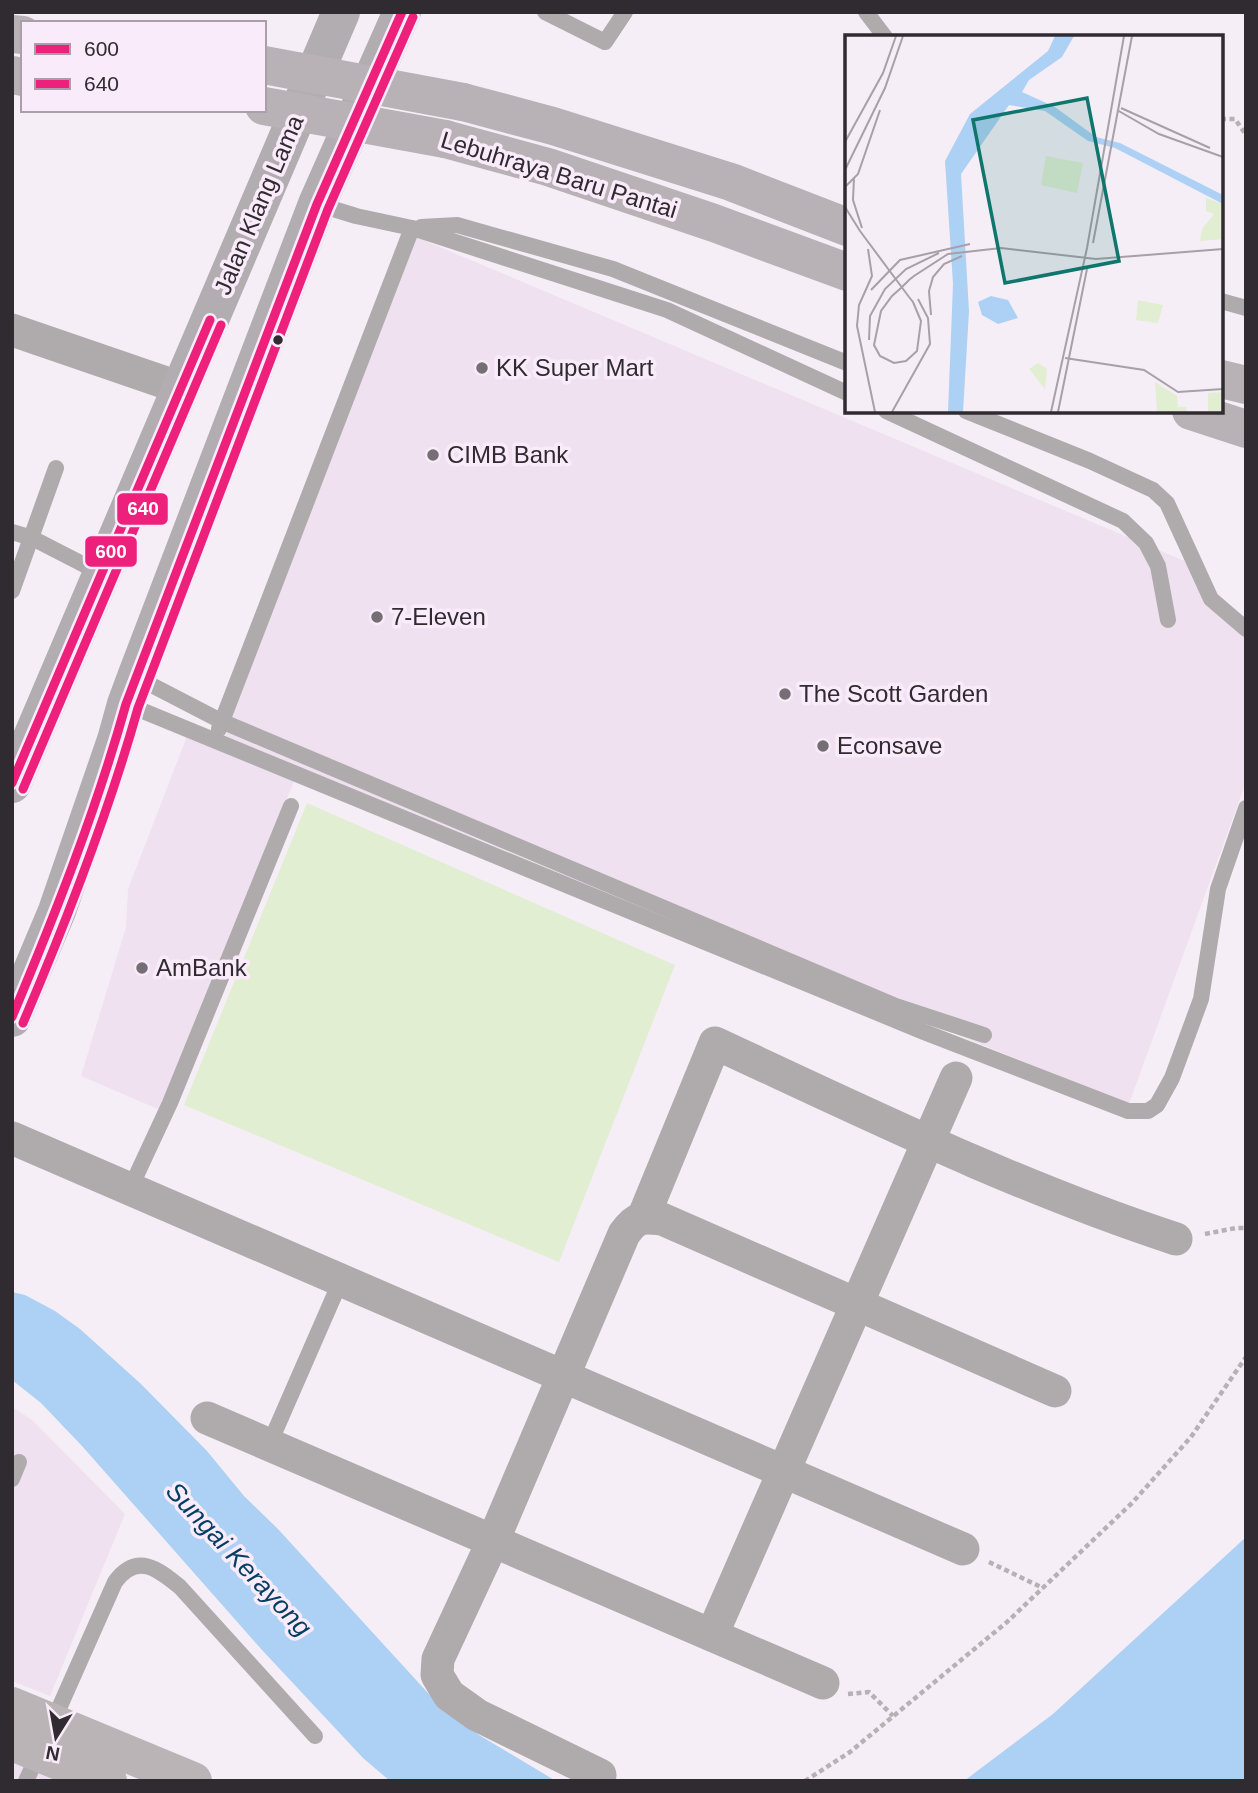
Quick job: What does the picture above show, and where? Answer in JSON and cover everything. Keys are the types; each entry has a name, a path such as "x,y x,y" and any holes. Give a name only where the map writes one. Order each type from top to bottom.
{"highway":[{"name":"Lebuhraya Baru Pantai","path":"266,65 463,102 553,126 732,182 845,226"},
{"name":"Lebuhraya Baru Pantai","path":"266,106 445,139 548,167 714,223 845,271"},
{"path":"1197,413 1246,429"}],"main road":[{"name":"Jalan Klang Lama","path":"14,774 341,12"},
{"path":"12,1018 57,911 131,691 317,204 401,12"}],"street":[{"path":"12,330 181,388"},
{"path":"643,1218 715,1043 928,1142 1111,1218 1176,1239"},
{"path":"712,1635 956,1078"},
{"path":"12,1138 964,1549"},
{"path":"600,1775 477,1714 449,1695 437,1675 439,1659 493,1541 624,1234 631,1225 643,1218 662,1219 1055,1391"},
{"path":"207,1418 823,1683"},
{"path":"12,1706 32,1750 108,1781"},
{"path":"32,1750 193,1781"}],"lane":[{"path":"545,12 605,42 625,12"},
{"path":"866,12 883,35"},
{"path":"317,204 412,228 667,310 845,392"},
{"path":"412,228 457,225 612,269 845,362"},
{"path":"215,741 412,228"},
{"path":"1223,302 1246,308"},
{"path":"890,413 1123,521 1146,543 1158,566 1168,620"},
{"path":"971,413 1153,489 1167,503 1211,599 1246,629"},
{"path":"12,591 56,467"},
{"path":"12,532 32,538 102,574"},
{"path":"131,691 221,721 896,1006 984,1035"},
{"path":"131,691 215,741 924,1031 1128,1111 1149,1111 1157,1105 1172,1078 1200,999 1218,889 1246,808"},
{"path":"130,1189 170,1103 291,806"},
{"path":"270,1445 341,1280"},
{"path":"12,1479 19,1461"},
{"path":"32,1750 115,1582 122,1572 144,1565 162,1573 180,1587 315,1736"}],"path":[{"path":"1223,119 1235,119 1246,135"},
{"path":"1176,1239 1246,1228"},
{"path":"805,1781 850,1752 1007,1622 1132,1503 1191,1437 1246,1357"},
{"path":"964,1549 1043,1588"},
{"path":"823,1683 837,1695 869,1692 893,1716"}],"shaded area":[{"name":"The Scott Garden","path":"416,237 1187,562 1246,637 1246,782 1129,1104 299,769 160,1110 81,1076 126,927 128,889 187,736 220,750"},
{"path":"12,1407 32,1420 125,1514 50,1696 12,1681"},
{"path":"12,1760 60,1781 12,1781"}],"green space":[{"path":"307,803 675,965 559,1262 184,1105"}],"water":[{"name":"Sungai Kerayong","path":"12,1292 25,1295 55,1311 80,1329 141,1384 207,1451 244,1496 278,1529 438,1704 479,1735 556,1781 390,1781 363,1758 262,1650 82,1446 41,1403 12,1380"},
{"path":"1246,1537 1246,1781 964,1781 1053,1714"}],"transit line":[{"name":"600","path":"12,1017 74,862 102,784 126,704 317,204 402,12"},
{"name":"640","path":"23,1023 86,867 138,708 328,209 413,17"},
{"name":"600","path":"12,783 210,320"},
{"name":"640","path":"23,789 221,325"}],"place":[{"name":"KK Super Mart","path":"482,368"},
{"name":"CIMB Bank","path":"433,455"},
{"name":"7-Eleven","path":"377,617"},
{"name":"The Scott Garden","path":"785,694"},
{"name":"Econsave","path":"823,746"},
{"name":"AmBank","path":"142,968"}]}
